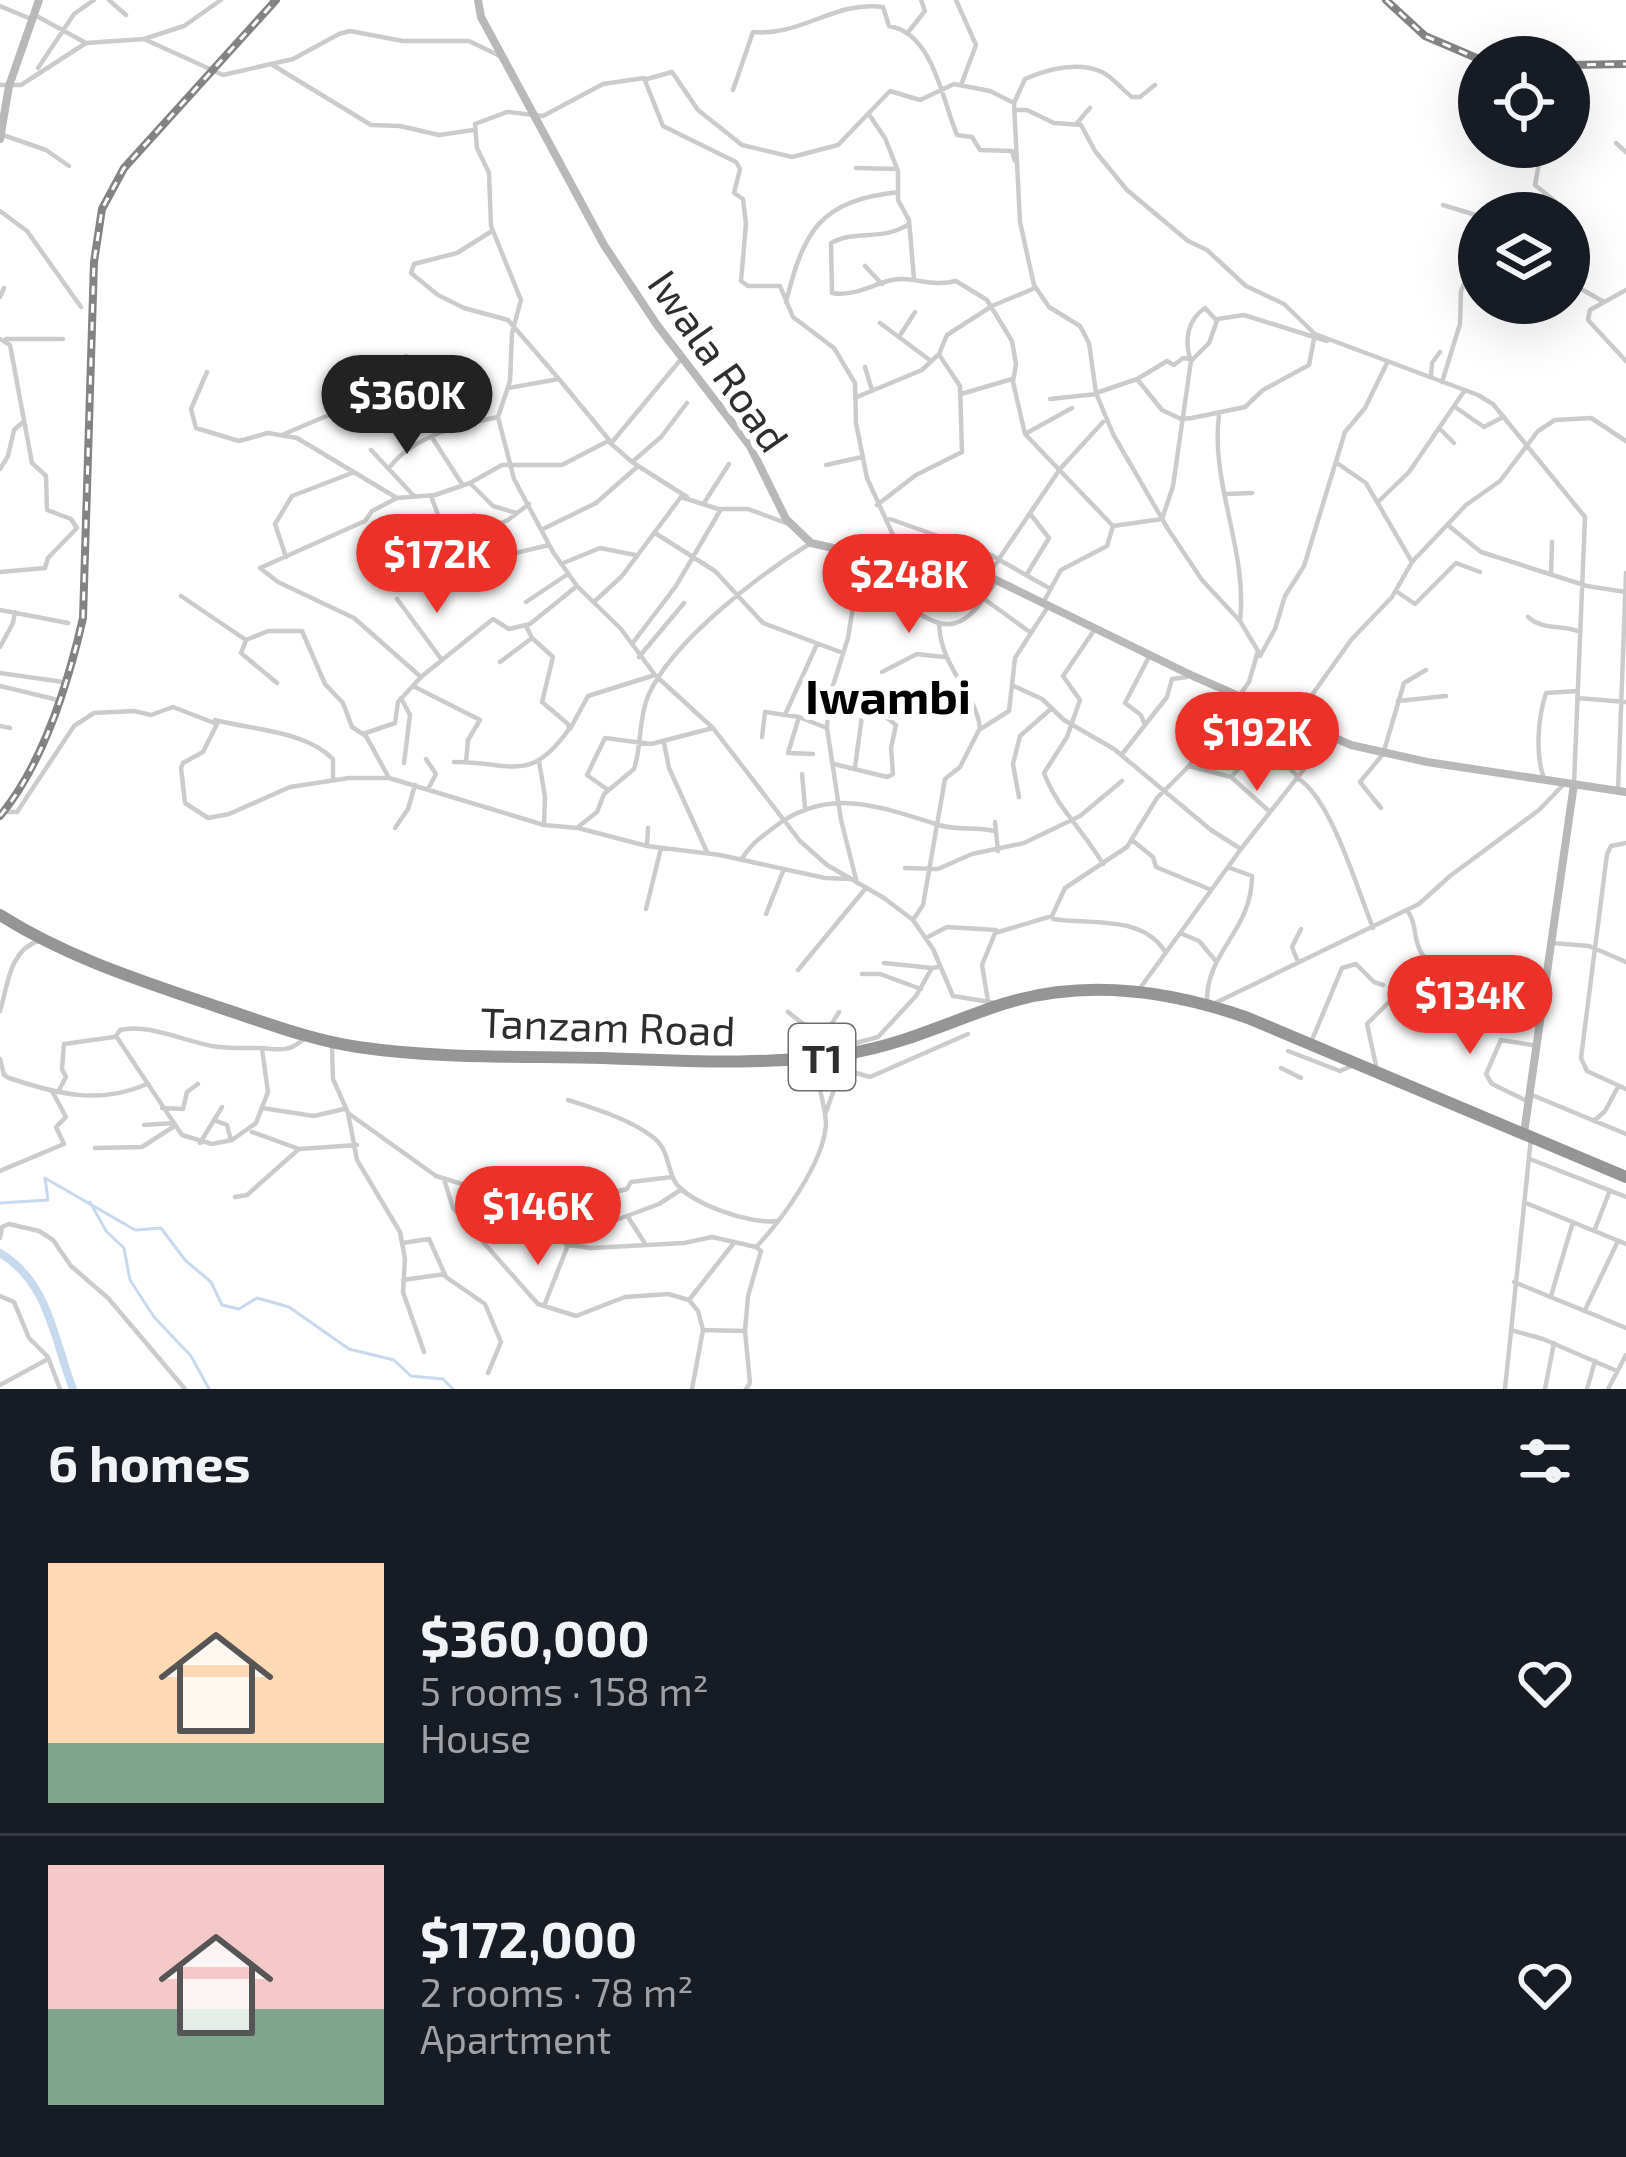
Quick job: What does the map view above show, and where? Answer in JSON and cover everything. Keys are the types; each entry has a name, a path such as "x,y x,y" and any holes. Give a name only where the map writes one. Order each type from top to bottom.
{"highway":[{"name":"Tanzam Road","path":"0,915 40,941 100,967 332,1042 408,1053 746,1062 858,1052 995,1003 1059,993 1138,991 1209,1005 1626,1177"}],"street":[{"path":"38,0 4,86 0,136 46,150 69,166"},
{"path":"28,80 76,12 94,0"},
{"path":"109,0 126,15"},
{"path":"4,86 28,80 86,43 144,39 187,25 221,0"},
{"name":"Iwala Road","path":"478,0 478,11 604,245 750,446 791,525 811,543"},
{"path":"909,31 925,11 921,0"},
{"path":"956,0 976,45 962,85"},
{"path":"733,90 753,32 788,27 833,5 879,4 889,26 909,31 924,51 957,135 972,136 980,150 1012,151 1018,165"},
{"path":"0,6 86,43"},
{"path":"144,39 220,74 293,59 350,32 403,40 469,40 502,57"},
{"path":"271,64 371,125 439,135 473,130 478,122 504,112 535,117 603,85 672,72 688,99 742,145 800,157 836,146 870,116 888,91 920,100 940,88 962,85 1054,122 1077,123 1087,130 1095,151 1127,190 1246,286 1284,304 1314,336"},
{"path":"1154,85 1140,97 1132,97 1103,72 1061,68 1026,78 1016,91 1014,106 1020,222 1035,288 1048,307 1080,326 1089,343 1096,394 1106,420 1202,580 1256,645 1257,660"},
{"path":"645,80 662,126 739,166 734,190 743,199 746,224 741,281 748,286 778,285 801,326 833,348 856,385 862,457 897,548 886,580 889,590 922,617 939,625 961,623 985,600 999,560 1060,469 1106,420"},
{"path":"1077,123 1090,108"},
{"path":"870,116 897,169 898,204 909,224 914,281"},
{"path":"473,130 489,173 492,232 521,300 508,388 498,417 509,464 561,564 656,677 713,728 811,852 913,920 953,996 995,1003 982,965 997,931"},
{"path":"1616,143 1626,152"},
{"path":"856,168 897,169"},
{"path":"786,303 802,246 814,230 855,198 898,192"},
{"path":"1443,205 1458,210"},
{"path":"0,211 27,231 81,307"},
{"path":"909,224 891,235 840,238 829,245 832,293 843,295 881,284 914,281 940,286 959,281 992,306 1015,349 1012,379 1025,434 1113,526"},
{"path":"492,232 457,253 414,264 410,271 439,295 508,320 635,464 687,497 721,509 741,507 791,525"},
{"path":"865,266 881,284"},
{"path":"0,297 4,288"},
{"path":"856,397 918,372 939,354 947,334 992,306 1035,288"},
{"path":"1626,290 1590,310 1588,320 1626,361"},
{"path":"1590,294 1604,302"},
{"path":"1162,519 1173,486 1191,360 1187,333 1205,308 1218,319 1244,315 1314,336 1484,398 1584,516 1569,784 1530,1098 1530,1159 1505,1389"},
{"path":"899,337 915,312"},
{"path":"1191,360 1208,343 1218,319"},
{"path":"880,322 931,361"},
{"path":"1442,382 1460,324"},
{"path":"1137,379 1162,410 1181,419 1219,415 1245,406 1262,390 1309,365 1314,336"},
{"path":"0,572 45,568 50,555 76,529 69,518 48,513 46,476 32,465 22,424 23,402 3,339 63,339"},
{"path":"1431,377 1432,363 1440,352"},
{"path":"877,505 916,475 962,453 961,394 939,354"},
{"path":"207,372 191,409 196,428 239,441 284,434 400,386 406,356"},
{"path":"421,677 354,618 278,582 260,568 365,521 373,510 397,498 431,496 509,464 562,465 612,441 682,358"},
{"path":"1050,399 1096,394 1137,379 1166,361 1174,365 1183,358 1191,360"},
{"path":"926,938 947,927 997,931 1048,918 1065,887 1132,840 1164,791 1190,766 1240,696 1302,569 1345,432 1365,408 1387,363"},
{"path":"865,368 872,390"},
{"path":"508,388 559,379"},
{"path":"961,394 1012,379"},
{"path":"1378,502 1399,484 1465,390"},
{"path":"542,529 616,490 687,403"},
{"path":"1455,407 1484,427 1502,417"},
{"path":"1025,434 1072,408"},
{"path":"1219,415 1217,460 1233,529 1240,621"},
{"path":"389,468 407,447 464,424 498,417"},
{"path":"1231,777 1312,695 1343,649 1396,591 1412,562 1466,505 1500,481 1538,431 1555,420 1596,419 1626,441"},
{"path":"0,469 14,430 22,424"},
{"path":"1440,429 1454,443"},
{"path":"284,434 320,449 397,498"},
{"path":"433,439 466,484 493,506 517,513"},
{"path":"371,450 414,496"},
{"path":"826,465 862,457"},
{"path":"1336,462 1363,480 1412,562"},
{"path":"704,503 729,464"},
{"path":"286,557 275,524 288,500 355,472"},
{"path":"1226,494 1252,494"},
{"path":"431,496 463,566"},
{"path":"594,602 617,582 674,503 687,497"},
{"path":"485,530 529,504"},
{"path":"632,644 676,586 721,509"},
{"path":"1027,574 1049,538 1030,514"},
{"path":"402,584 392,553 438,538 445,529 474,515"},
{"path":"886,517 999,560 1049,588"},
{"path":"1113,526 1162,519"},
{"path":"1448,525 1481,552 1583,585 1625,592"},
{"path":"913,920 923,905 931,870 945,779 960,767 979,730 1009,711 1015,658 1046,604 1049,588 1061,570 1106,547 1113,526"},
{"path":"652,531 718,574 769,627 842,653"},
{"path":"1552,542 1552,575"},
{"path":"578,828 595,815 608,790 631,773 644,706 656,677 736,597 811,543 897,548 939,556 1287,718 1383,754 1622,791 1626,573"},
{"path":"475,567 549,545"},
{"path":"561,564 600,548 636,555"},
{"path":"854,881 827,728 829,698 862,549"},
{"path":"1396,591 1415,604 1456,563 1480,572"},
{"path":"526,602 568,574"},
{"path":"363,734 394,723 400,698 493,619 509,629 526,626 577,586"},
{"path":"181,596 246,640"},
{"path":"397,599 442,660"},
{"path":"985,600 1031,633"},
{"path":"640,657 684,603"},
{"path":"0,610 68,623"},
{"path":"0,647 15,612"},
{"path":"1528,617 1544,626 1565,625 1580,632"},
{"path":"939,625 944,657 975,706 979,730"},
{"path":"526,626 553,657 542,702 569,729"},
{"path":"1095,629 1063,676 1080,697 1067,737 1043,772 1061,808 1103,864"},
{"path":"277,682 241,653 246,640 268,631 302,631 325,684 343,704 350,724 363,734 389,778"},
{"path":"500,662 532,638"},
{"path":"785,715 817,644"},
{"path":"882,672 917,654 944,657"},
{"path":"1144,723 1125,704 1150,655"},
{"path":"1382,808 1360,784 1383,754 1406,680 1426,670"},
{"path":"0,673 63,682"},
{"path":"1121,754 1144,723 1152,720 1172,679 1193,676"},
{"path":"454,762 509,769 539,760 550,754 588,696 656,677"},
{"path":"0,686 58,700"},
{"path":"413,686 480,720 468,740 466,762"},
{"path":"1013,686 1121,754 1210,830 1241,849"},
{"path":"1545,781 1540,766 1540,721 1546,693 1623,702"},
{"path":"1398,701 1446,697"},
{"path":"400,698 410,715 404,763"},
{"path":"829,698 896,722 891,754 895,770 887,776 834,764"},
{"path":"6,812 17,812 74,726 89,714 134,711 151,715 174,707 271,730 325,752 333,759 333,780"},
{"path":"1019,797 1013,764 1020,736 1052,708"},
{"path":"855,767 863,709"},
{"path":"762,737 764,713 799,717 827,728"},
{"path":"799,717 788,753 813,754"},
{"path":"214,720 217,727 203,752 181,766 183,800 199,814 218,818 290,787 389,778 544,824 854,881"},
{"path":"0,726 10,728"},
{"path":"608,790 587,775 608,738 639,745 664,743 713,728"},
{"path":"1138,991 1312,759 1319,732"},
{"path":"1264,740 1297,778 1312,786 1373,928"},
{"path":"664,743 669,767 706,852"},
{"path":"426,759 436,774 428,789"},
{"path":"539,760 544,824"},
{"path":"1190,766 1231,777 1269,811"},
{"path":"802,774 805,807"},
{"path":"905,868 931,870 972,854 998,851 1074,820 1122,781"},
{"path":"1209,1005 1407,910 1569,784"},
{"path":"395,828 408,809 415,785"},
{"path":"741,860 751,845 783,820 805,807 838,802 898,811 939,825 994,831"},
{"path":"995,822 998,851"},
{"path":"647,846 648,828"},
{"path":"1132,840 1153,857 1156,867 1211,890"},
{"path":"1624,1088 1587,1071 1582,1063 1609,849 1626,842"},
{"path":"646,909 662,848"},
{"path":"1209,1005 1215,960 1234,939 1251,899 1252,876 1230,868"},
{"path":"766,914 784,869"},
{"path":"797,970 866,888"},
{"path":"1407,910 1415,922 1414,941 1430,964 1470,992 1540,1026"},
{"path":"1048,918 1135,927 1155,938 1165,952"},
{"path":"1298,962 1292,947 1301,929"},
{"path":"1180,933 1198,940 1215,960"},
{"path":"0,1010 16,958 28,945 40,941"},
{"path":"1552,943 1594,948 1626,962"},
{"path":"884,964 936,967"},
{"path":"1309,1045 1342,968 1356,964 1383,985"},
{"path":"820,1052 878,1037 936,967"},
{"path":"862,974 880,974 921,989"},
{"path":"1402,1003 1412,990"},
{"path":"1377,1073 1367,1024 1388,1002 1402,1003 1413,1014"},
{"path":"788,1012 806,1026 820,1052"},
{"path":"826,1118 816,1088 820,1052 826,1028 839,1012"},
{"path":"55,1092 66,1077 62,1069 66,1043 116,1035 136,1026 212,1046 288,1051 308,1035"},
{"path":"846,1070 872,1076 968,1034"},
{"path":"116,1035 183,1136 200,1143 231,1140 250,1130 268,1083 262,1049"},
{"path":"1538,1046 1501,1040 1486,1074 1490,1083 1626,1134"},
{"path":"332,1042 333,1079 357,1145 356,1160 395,1220 402,1243 404,1292 424,1352"},
{"path":"1288,1051 1340,1071 1354,1064"},
{"path":"756,1247 811,1169 836,1084 858,1052"},
{"path":"0,1059 7,1077"},
{"path":"1281,1068 1301,1078"},
{"path":"7,1077 93,1098 147,1084"},
{"path":"0,1082 7,1077"},
{"path":"162,1108 183,1108 187,1092 198,1084"},
{"path":"1594,1121 1605,1111 1614,1090 1624,1088"},
{"path":"0,1172 64,1144 56,1127 66,1117 55,1092"},
{"path":"568,1100 653,1138 682,1189 712,1209 758,1222 776,1221"},
{"path":"200,1143 222,1107"},
{"path":"262,1108 310,1116 346,1111 444,1179 518,1202 557,1194 594,1198 627,1189 632,1182 673,1177"},
{"path":"214,1120 227,1125 231,1140"},
{"path":"144,1126 174,1124"},
{"path":"95,1148 142,1147 174,1124"},
{"path":"250,1130 299,1149 357,1145"},
{"path":"235,1197 248,1194 299,1149"},
{"path":"1530,1159 1626,1197"},
{"path":"444,1179 454,1210 492,1256 544,1306 576,1316 625,1298 668,1294 689,1300 698,1310 703,1330 692,1389"},
{"path":"608,1223 667,1200 682,1189"},
{"path":"1594,1231 1610,1190"},
{"path":"518,1202 539,1226 568,1245 685,1243 712,1237 761,1251 749,1292 750,1383 746,1389"},
{"path":"1525,1202 1626,1244"},
{"path":"628,1216 644,1243"},
{"path":"1551,1296 1573,1222"},
{"path":"0,1238 2,1227 9,1224 53,1240 71,1266 108,1298 185,1389"},
{"path":"402,1243 430,1240 445,1274 485,1304 502,1347 491,1358 488,1373"},
{"path":"1585,1310 1618,1240"},
{"path":"689,1300 733,1244"},
{"path":"544,1306 568,1245"},
{"path":"404,1280 445,1274"},
{"path":"1514,1282 1626,1328"},
{"path":"0,1296 14,1302 28,1338 49,1358 60,1389"},
{"path":"703,1330 746,1331"},
{"path":"1510,1330 1617,1371"},
{"path":"1545,1389 1553,1343"},
{"path":"1608,1389 1626,1354"},
{"path":"0,1385 49,1358"},
{"path":"1588,1389 1595,1361"}],"waterway":[{"path":"0,1203 48,1200 45,1178 135,1230 161,1228 185,1260 211,1282 222,1305 239,1309 257,1298 289,1307 349,1349 394,1360 411,1376 443,1379 453,1389"},
{"path":"90,1202 106,1231 124,1248 130,1280 154,1317 191,1356 209,1389"},
{"path":"0,1253 40,1296 73,1389"}],"railway":[{"path":"0,816 29,772 52,722 83,618 94,262 102,209 124,168 276,0"},
{"path":"1386,0 1425,36 1458,50"},
{"path":"1590,65 1626,64"}],"district":[{"name":"Iwambi","path":"888,695"}]}
